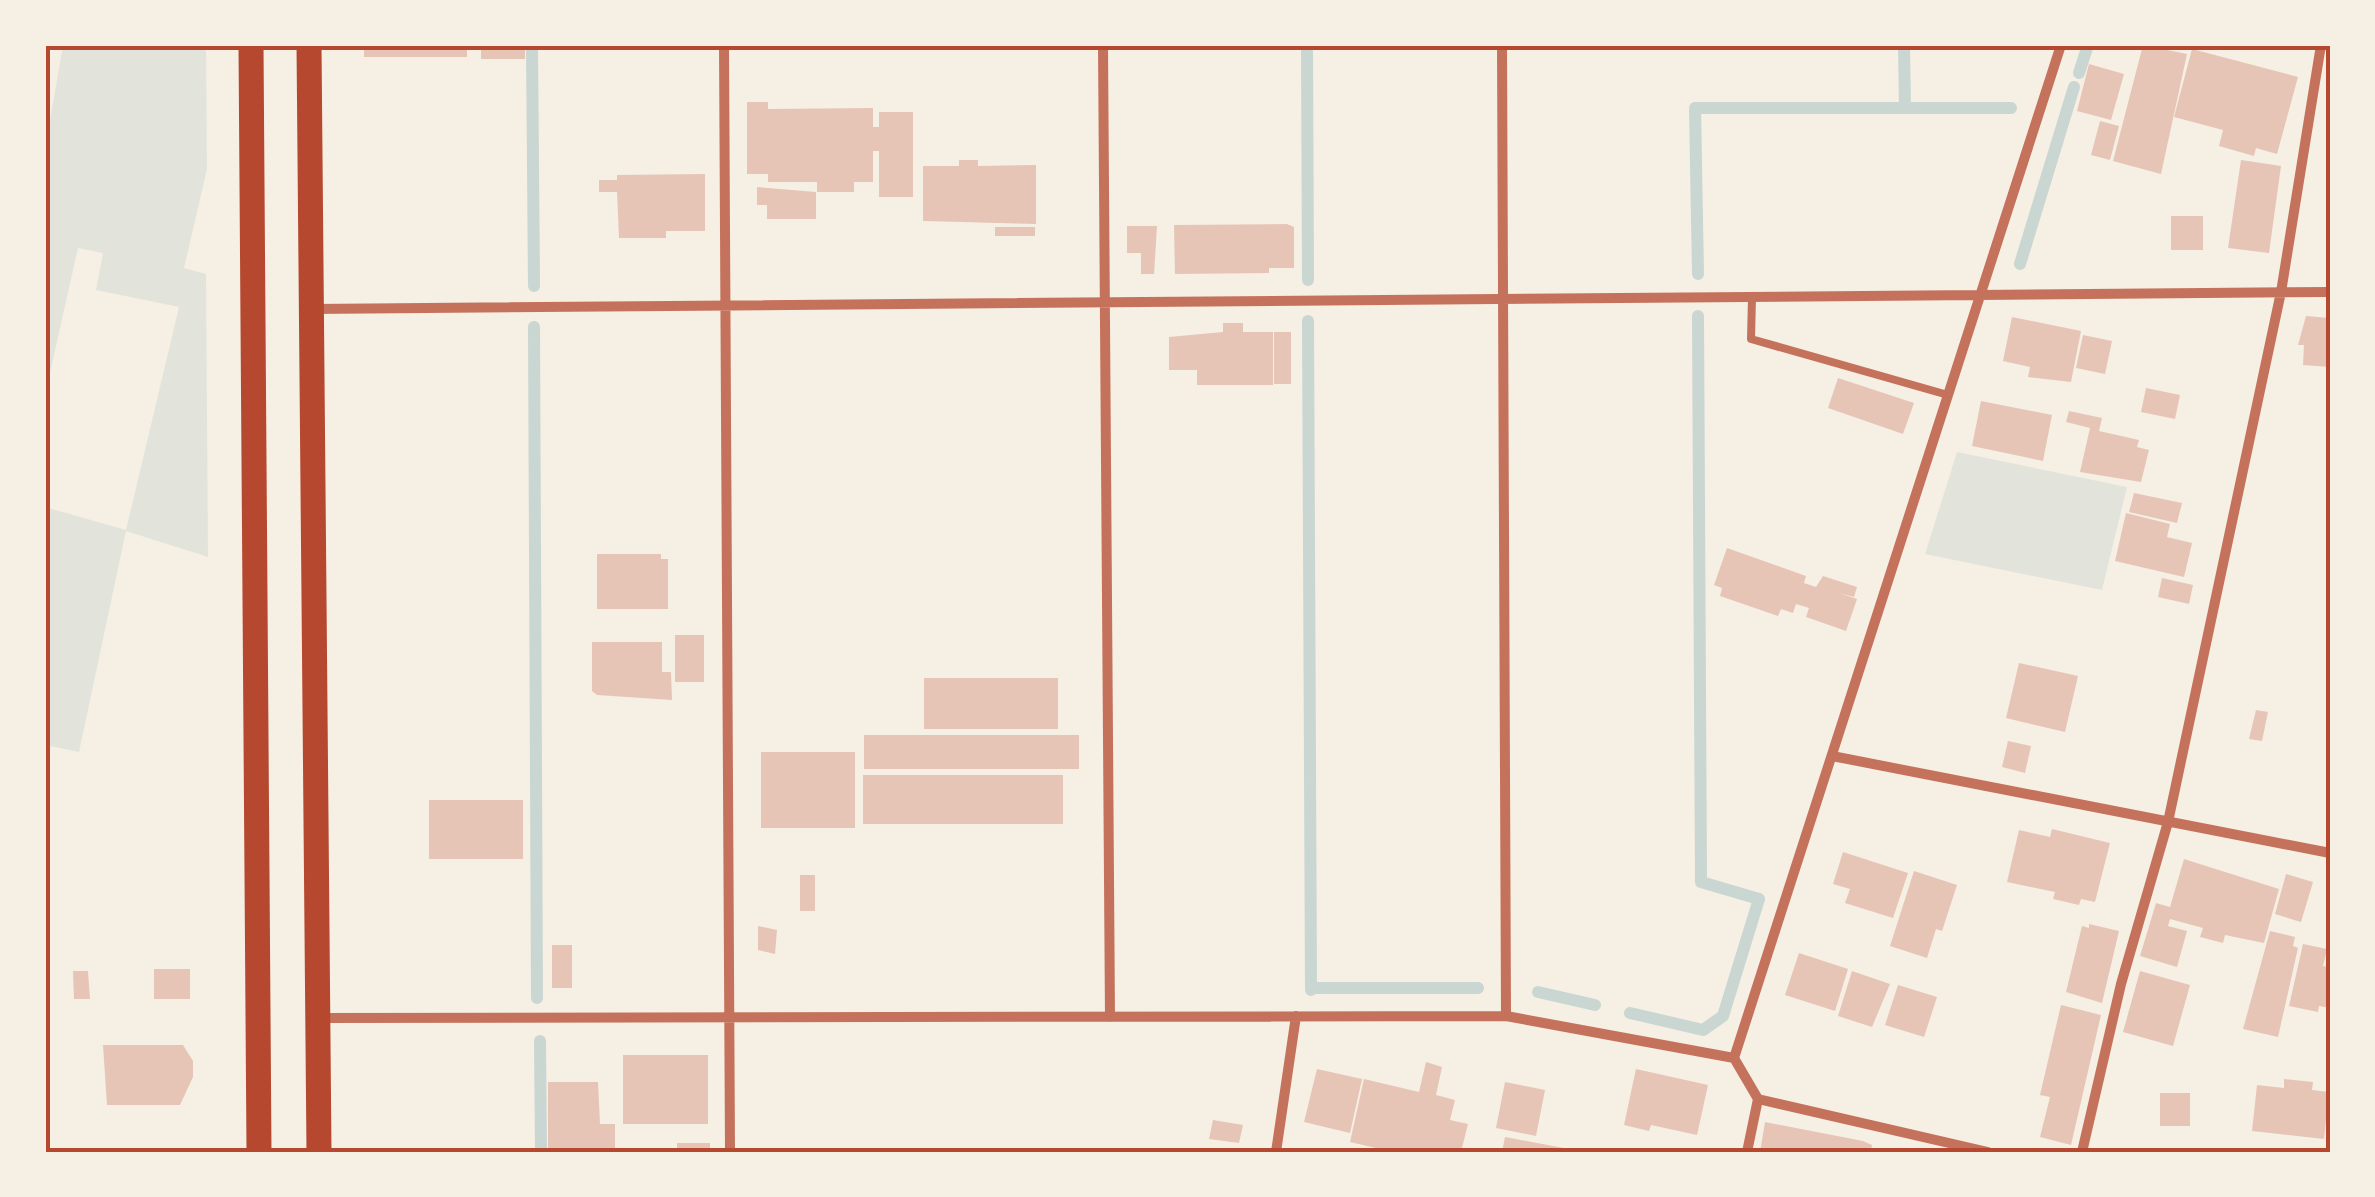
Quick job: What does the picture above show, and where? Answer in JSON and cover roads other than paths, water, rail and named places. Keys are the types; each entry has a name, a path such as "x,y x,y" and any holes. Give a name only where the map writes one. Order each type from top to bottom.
{"main road":[{"path":"251,45 259,1152"},
{"path":"310,45 318,1152"}],"street":[{"path":"724,45 730,1152"},
{"path":"1103,45 1110,1017"},
{"path":"1502,45 1506,1016"},
{"path":"1747,1152 1758,1099 1734,1058 2062,45"},
{"path":"2082,1152 2121,984 2168,822 2282,292 2321,45"},
{"path":"311,309 2330,292"},
{"path":"1832,756 2330,853"},
{"path":"1276,1152 1296,1016"},
{"path":"316,1018 1506,1016 1734,1058"},
{"path":"1758,1099 1988,1152"}],"lane":[{"path":"1752,297 1751,339 1948,395"}],"waterway":[{"path":"532,45 534,286"},
{"path":"1307,45 1308,280"},
{"path":"1904,45 1905,108"},
{"path":"2079,73 2088,45"},
{"path":"2020,264 2074,87"},
{"path":"1698,274 1695,108 2011,108"},
{"path":"1630,1013 1703,1030 1723,1016 1759,899 1701,882 1698,316"},
{"path":"1308,321 1311,990"},
{"path":"534,327 537,998"},
{"path":"1311,988 1478,988"},
{"path":"1538,992 1595,1005"},
{"path":"540,1041 541,1152"}]}
